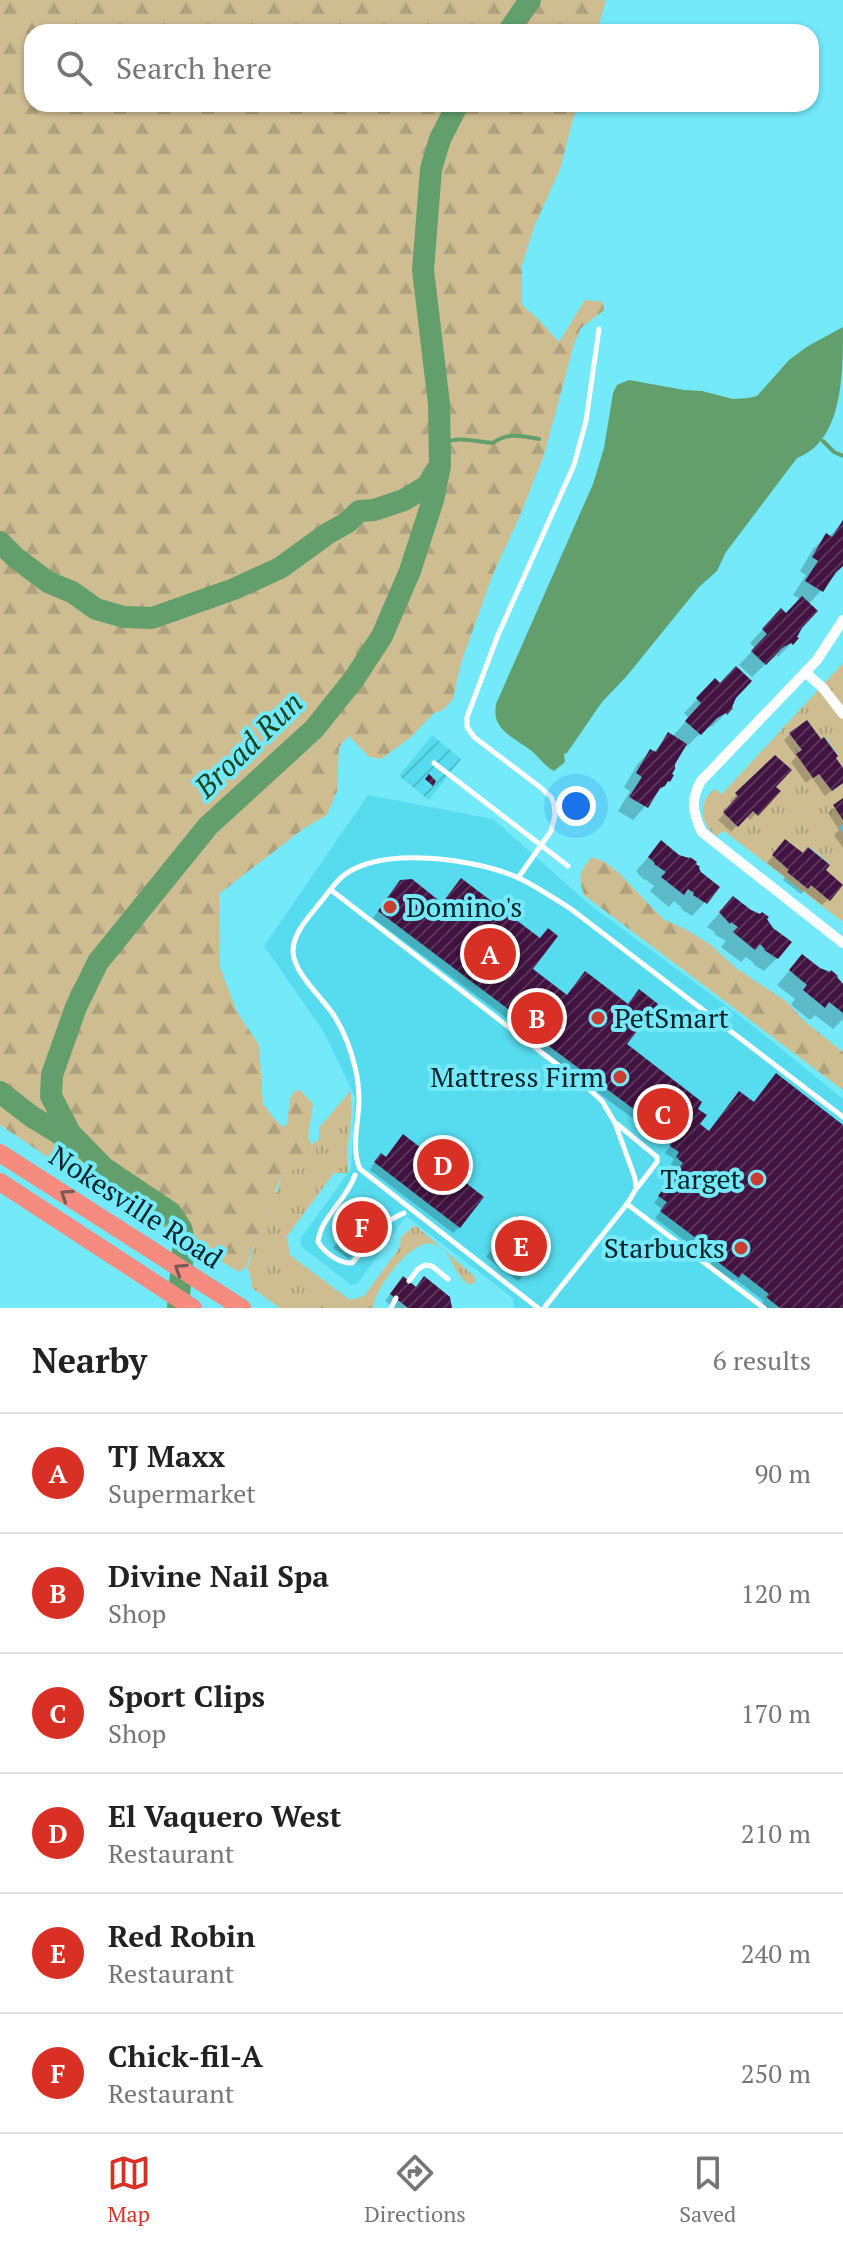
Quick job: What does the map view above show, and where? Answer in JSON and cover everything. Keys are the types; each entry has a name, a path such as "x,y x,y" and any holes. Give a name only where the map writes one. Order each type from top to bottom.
{"highway":[{"name":"Nokesville Road","path":"0,1153 236,1304"},
{"name":"Nokesville Road","path":"0,1182 193,1308"}],"street":[{"path":"843,620 806,673 701,781 693,803 694,817 702,832 843,943"},
{"path":"806,673 823,688 843,714"}],"lane":[{"path":"518,878 553,827 555,816 551,797 474,737 467,727 467,717 498,635 574,465 586,421 599,329"},
{"path":"434,763 568,866"},
{"path":"615,1123 657,1157 657,1162 627,1204 541,1308 360,1169 355,1151 359,1089 350,1051 336,1019 306,979 293,953 297,935 307,919 342,877 353,870 396,858 459,862 487,867 518,878 571,909 843,1117"},
{"path":"331,890 602,1101 615,1123 636,1189"},
{"path":"355,1175 346,1195 321,1228 318,1242 331,1254 344,1263 352,1263 390,1220 404,1213"},
{"path":"627,1204 764,1308"},
{"path":"409,1281 425,1265 432,1266 448,1279"},
{"path":"391,1308 396,1298"}],"shaded area":[{"path":"843,327 841,385 832,422 824,437 797,458 726,552 717,571 699,587 602,702 564,754 565,762 554,771 501,728 496,718 496,704 593,484 617,385 629,380 733,399 757,396 789,360"},
{"path":"432,735 461,759 429,800 399,776"},
{"path":"368,795 493,819 590,905 748,1022 843,1099 843,1308 514,1308 513,1298 406,1216 358,1283 351,1285 301,1246 300,1239 351,1169 355,1097 324,1032 264,946"}],"green space":[{"path":"0,0 606,0 599,24 24,24 24,112 575,112 560,169 534,227 522,265 522,305 559,342 585,300 603,302 604,310 581,328 574,344 544,455 493,574 461,663 453,699 410,738 381,759 369,757 349,736 339,747 337,791 327,815 303,829 219,894 220,967 237,1012 259,1045 263,1104 284,1127 290,1098 295,1091 300,1090 313,1104 308,1137 312,1145 307,1167 283,1172 267,1209 264,1232 250,1242 248,1263 239,1272 0,1125"},
{"path":"843,663 843,768 825,737 821,739 807,720 789,733 802,750 813,777 819,774 832,791 843,783 843,798 833,805 843,820 839,827 843,833 843,922 724,831 716,836 711,831 704,819 703,806 715,789 722,794","holes":["775,755 792,770 776,787 780,791 757,815 753,811 738,827 723,812 738,796 735,793","785,839 803,853 809,847 830,864 826,870 830,900 811,885 808,889 772,855"]},
{"path":"592,857 619,873 663,919 711,945 736,968 787,1002 803,1020 843,1052 843,1090 584,895 581,874"},
{"path":"350,1091 348,1173 334,1173 287,1236 290,1255 350,1300 364,1296 400,1247 401,1237 415,1225 474,1276 476,1280 473,1284 462,1279 447,1254 439,1247 424,1244 405,1257 387,1278 373,1308 280,1308 252,1288 247,1267 251,1260 250,1242 258,1238 270,1198 278,1190 283,1172 295,1168 311,1155 312,1145 319,1139 319,1128"}],"building":[{"path":"843,520 843,566 823,592 805,581 818,561 812,557 826,533 832,537"},
{"path":"802,596 818,611 802,628 793,645 791,643 782,648 766,665 751,651 767,634 762,629 781,608 786,613"},
{"path":"736,666 752,681 736,698 727,715 717,718 701,735 685,721 701,703 696,698 715,678 720,683"},
{"path":"807,720 821,739 824,737 843,768 843,783 832,791 819,774 813,778 796,754 802,750 789,733"},
{"path":"668,732 687,744 675,764 670,782 660,788 648,808 629,797 642,777 636,773 650,749 656,752"},
{"path":"775,755 792,770 776,787 781,791 758,816 753,811 738,827 723,812 738,796 735,793"},
{"path":"429,774 436,781 433,786 425,779"},
{"path":"843,798 843,820 833,805"},
{"path":"785,839 803,853 808,847 830,865 826,870 843,885 830,901 811,885 808,889 772,855"},
{"path":"661,840 679,855 697,862 701,872 720,887 707,904 688,889 684,895 661,877 666,872 648,857"},
{"path":"461,878 540,938 548,928 558,936 533,969 567,995 585,971 628,1004 639,989 658,1004 627,1044 702,1102 698,1109 707,1115 700,1124 709,1131 739,1091 754,1102 776,1073 843,1125 843,1308 780,1308 766,1297 769,1294 742,1273 739,1278 714,1259 717,1254 660,1211 667,1202 658,1196 683,1163 676,1157 679,1152 670,1146 674,1139 534,1035 537,1031 378,911 400,880 412,879 442,903"},
{"path":"733,896 751,910 769,917 767,919 773,928 792,942 778,959 760,944 755,950 733,932 738,927 730,924 719,912"},
{"path":"802,954 820,968 831,970 838,976 843,984 843,1013 829,1002 825,1008 803,990 807,985 789,970"},
{"path":"403,1134 484,1197 460,1228 374,1162 381,1153 386,1157"},
{"path":"367,1200 386,1214 357,1254 338,1241"},
{"path":"517,1216 525,1222 531,1219 538,1222 543,1236 551,1243 525,1276 491,1250"},
{"path":"403,1276 416,1287 424,1276 450,1297 452,1308 408,1308 390,1294"}],"waterway":[{"name":"Broad Run","path":"514,24 530,0"},
{"name":"Broad Run","path":"178,1308 184,1240 181,1228 171,1213 104,1168 70,1133 51,1096 52,1075 76,1007 98,962 208,826 314,729 354,679 382,636 410,571 433,500 440,466 439,404 423,270 431,169 440,139 454,112"},
{"path":"440,443 461,439 493,443 515,436 539,439"},
{"path":"823,441 843,456"},
{"path":"0,542 48,582 72,592 96,609 124,617 152,618 234,589 280,568 348,522 359,511 374,510 404,500 427,486 437,470"},
{"path":"0,1092 31,1116 75,1143"}],"place":[{"name":"Domino's","path":"390,907"},
{"name":"TJ Maxx","path":"490,954"},
{"name":"Divine Nail Spa","path":"537,1018"},
{"name":"PetSmart","path":"598,1018"},
{"name":"Mattress Firm","path":"620,1077"},
{"name":"Sport Clips","path":"663,1114"},
{"name":"El Vaquero West","path":"443,1165"},
{"name":"Target","path":"757,1179"},
{"name":"Chick-fil-A","path":"362,1227"},
{"name":"Red Robin","path":"521,1246"},
{"name":"Starbucks","path":"741,1248"}]}
